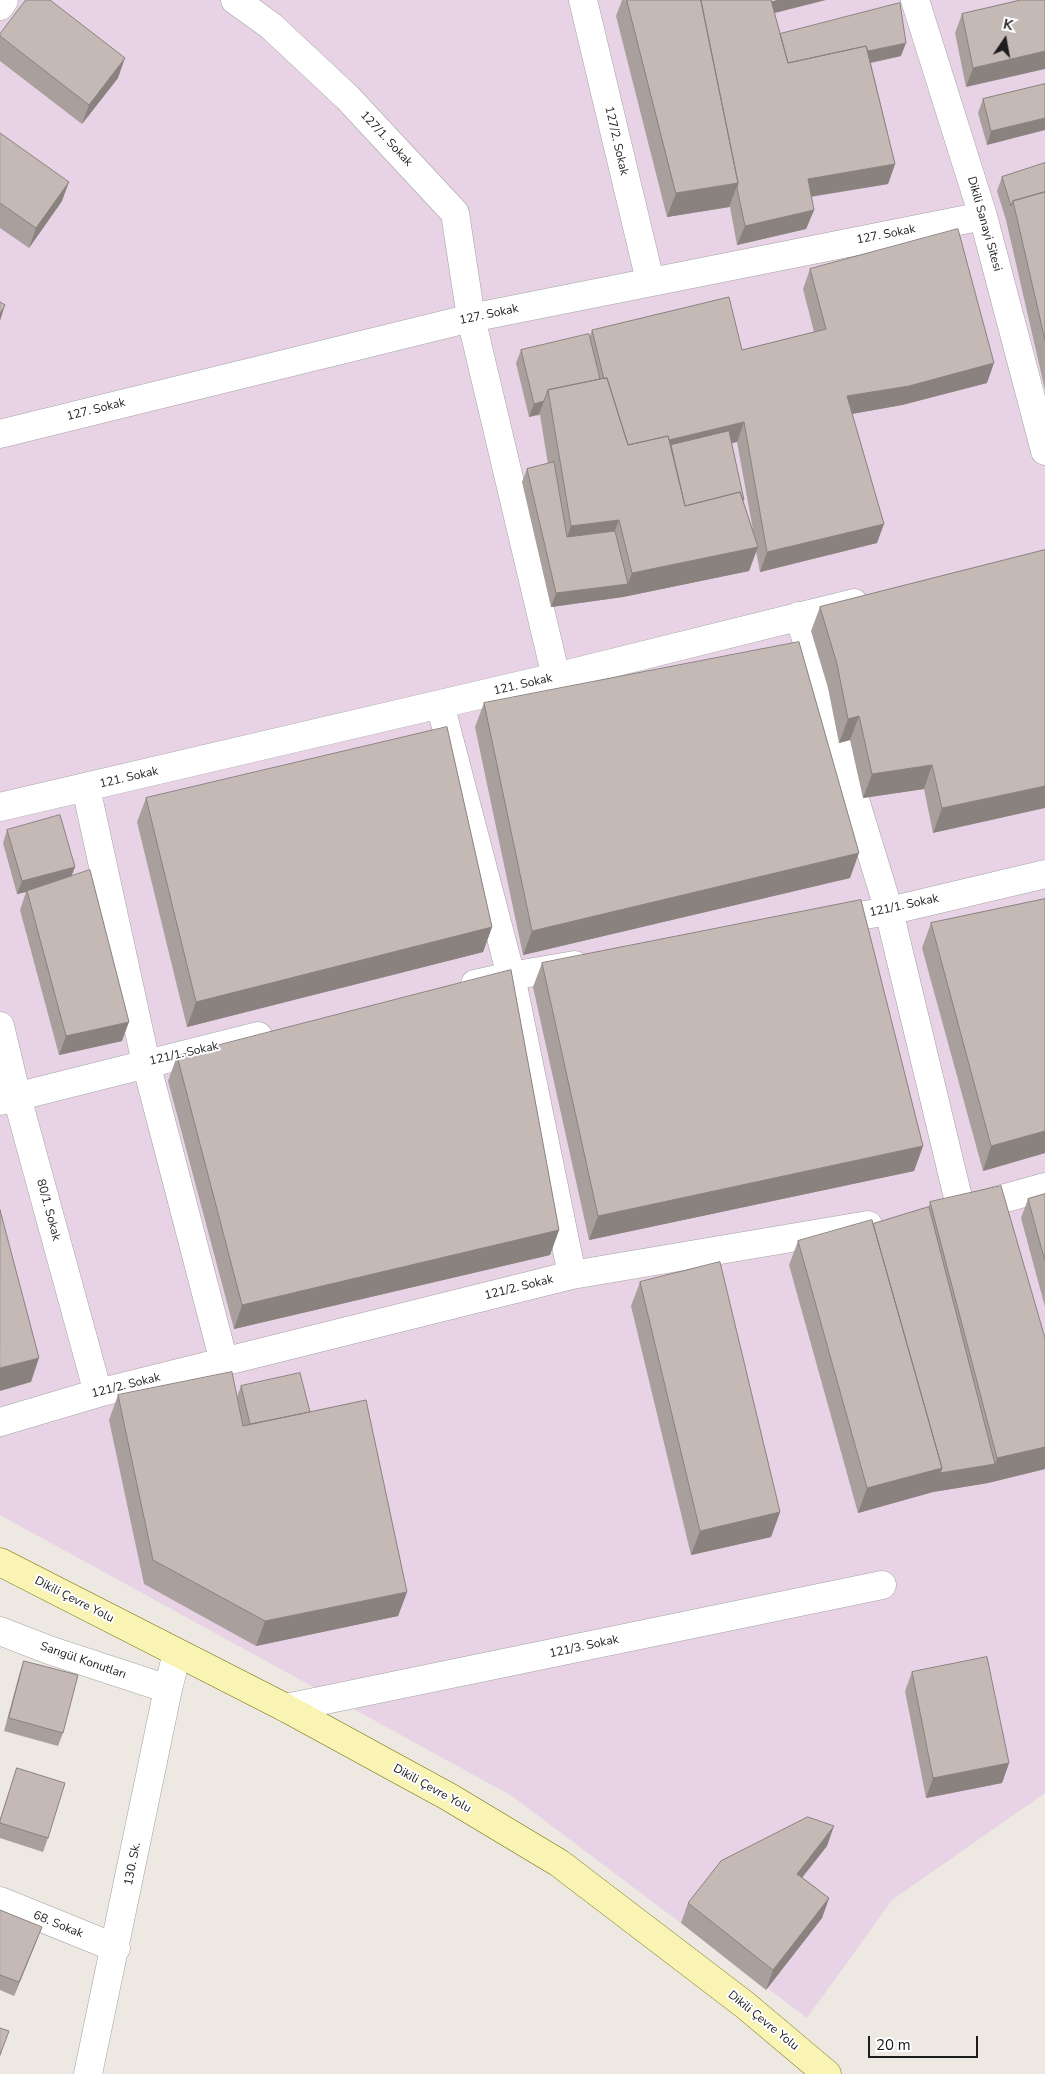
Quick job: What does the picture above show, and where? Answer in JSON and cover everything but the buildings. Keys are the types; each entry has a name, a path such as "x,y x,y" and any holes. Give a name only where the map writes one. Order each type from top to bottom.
{"main road":[{"name":"Dikili Çevre Yolu","path":"0,1562 286,1708 449,1797 559,1863 745,2005 827,2074"}],"street":[{"path":"0,6 4,0"},
{"name":"127/1. Sokak","path":"235,0 271,26 348,98 455,213 471,318 556,678"},
{"name":"127/2. Sokak","path":"583,0 650,281"},
{"name":"Dikili Sanayi Sitesi","path":"915,0 983,216 1045,451"},
{"name":"127. Sokak","path":"0,434 471,318 983,216"},
{"name":"121. Sokak","path":"0,807 556,678 875,598"},
{"path":"799,616 889,911 961,1210"},
{"path":"440,704 511,976 572,1275"},
{"path":"86,788 146,1063 224,1362"},
{"name":"121/1. Sokak","path":"802,926 889,911 1045,874"},
{"path":"453,990 511,976 598,961"},
{"name":"80/1. Sokak","path":"0,1026 9,1099 98,1392"},
{"name":"121/1. Sokak","path":"9,1099 146,1063 280,1031"},
{"path":"932,1215 961,1210 1045,1187"},
{"name":"121/2. Sokak","path":"0,1422 98,1392 572,1275 893,1221"},
{"name":"121/3. Sokak","path":"286,1708 882,1585"},
{"name":"Sarıgül Konutları","path":"0,1631 48,1650 168,1690"},
{"name":"130. Sk.","path":"88,2074 177,1653"},
{"name":"68. Sokak","path":"0,1901 116,1948"}],"shaded area":[{"path":"0,0 1045,0 1045,1793 892,1900 807,2018 512,1796 0,1515"}]}
